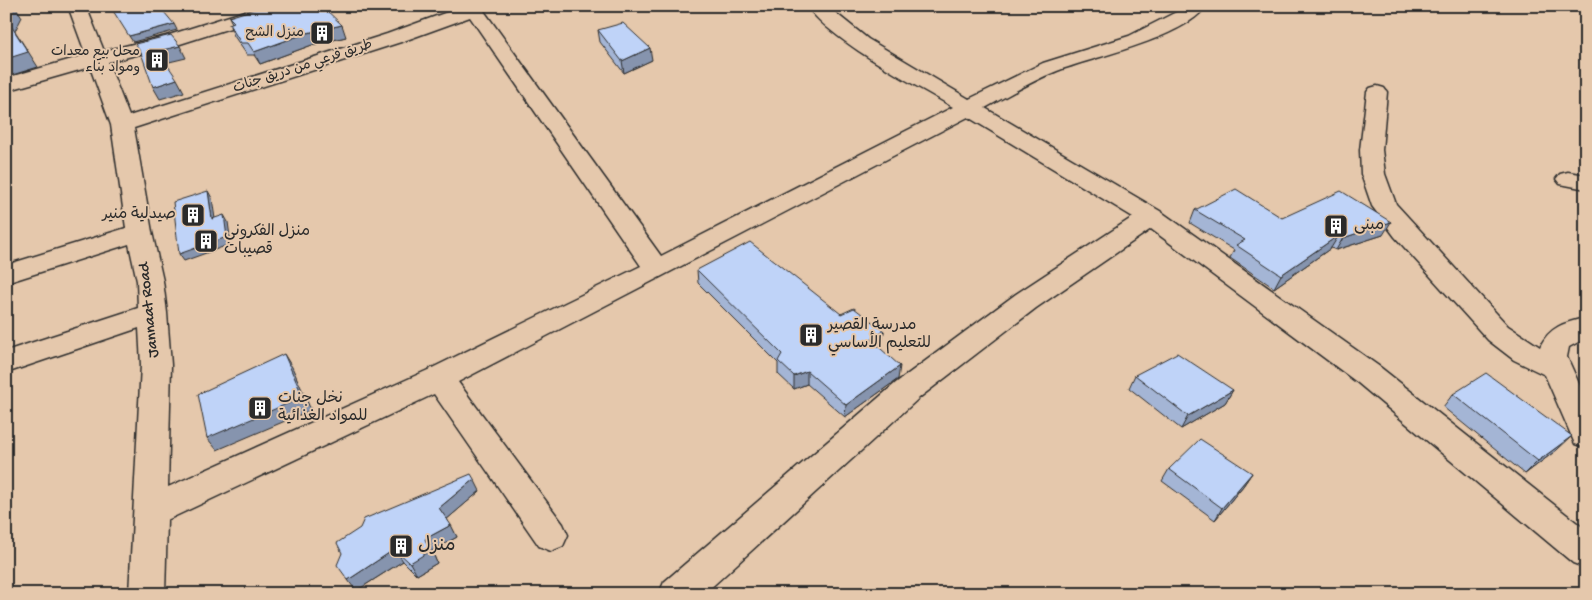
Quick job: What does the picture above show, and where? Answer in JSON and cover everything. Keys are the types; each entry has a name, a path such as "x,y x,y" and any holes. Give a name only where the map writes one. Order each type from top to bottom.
{"street":[{"name":"Jannaat Road","path":"77,6 122,125 139,232 150,281 156,365 147,594"},
{"path":"6,84 98,58 119,55 173,40 281,6"},
{"path":"816,6 836,25 861,43 1151,217 1369,376 1586,552"},
{"path":"149,512 439,378 656,269 968,106 1050,67 1136,40 1193,12 1197,6"},
{"path":"464,10 656,269"},
{"name":"طريق فرعي من دريق جنات","path":"122,125 464,10"},
{"path":"1377,92 1371,150 1373,174 1384,206 1404,231 1498,333 1524,352 1555,367"},
{"path":"677,594 908,390 1026,301 1151,217"},
{"path":"6,274 139,232"},
{"path":"6,362 153,313"},
{"path":"1586,328 1574,330 1557,340 1553,348 1555,367 1586,435"},
{"path":"439,378 552,534"}],"building":[{"path":"6,6 11,6 6,16"},
{"path":"110,6 159,6 174,24 129,36"},
{"path":"264,6 322,6 342,25 307,33 254,52 248,43 241,43 229,24 234,22 229,17"},
{"path":"6,18 28,52 6,59"},
{"path":"623,23 650,48 622,61 598,30"},
{"path":"171,35 180,46 158,51 177,79 153,87 141,53 135,44"},
{"path":"1236,189 1282,218 1341,191 1391,222 1343,238 1339,235 1281,275 1236,245 1245,240 1195,210"},
{"path":"208,191 212,219 224,215 227,237 179,254 173,202"},
{"name":"مدرسة القصير للتعليم الأساسي","path":"750,242 841,314 854,308 884,331 871,340 900,366 846,405 807,371 794,376 778,361 782,354 697,270"},
{"path":"1177,353 1233,390 1188,416 1135,375"},
{"name":"نخل جنات للمواد الغذائية","path":"284,354 303,397 207,438 198,394"},
{"path":"1486,373 1572,436 1538,461 1453,394"},
{"path":"1200,439 1252,473 1222,508 1169,469"},
{"path":"471,474 474,479 439,508 451,525 425,539 430,551 410,563 395,549 348,580 337,565 342,553 337,543 360,528 364,519"}],"place":[{"name":"منزل الشح","path":"322,33"},
{"name":"محل بيع معدات ومواد بناء","path":"157,60"},
{"name":"صيدلية منير","path":"193,215"},
{"name":"مبنى","path":"1336,226"},
{"name":"منزل الفكروني قصيبات","path":"206,241"},
{"name":"مدرسة القصير للتعليم الأساسي","path":"811,335"},
{"name":"نخل جنات للمواد الغذائية","path":"260,408"},
{"name":"منزل","path":"401,546"}]}
